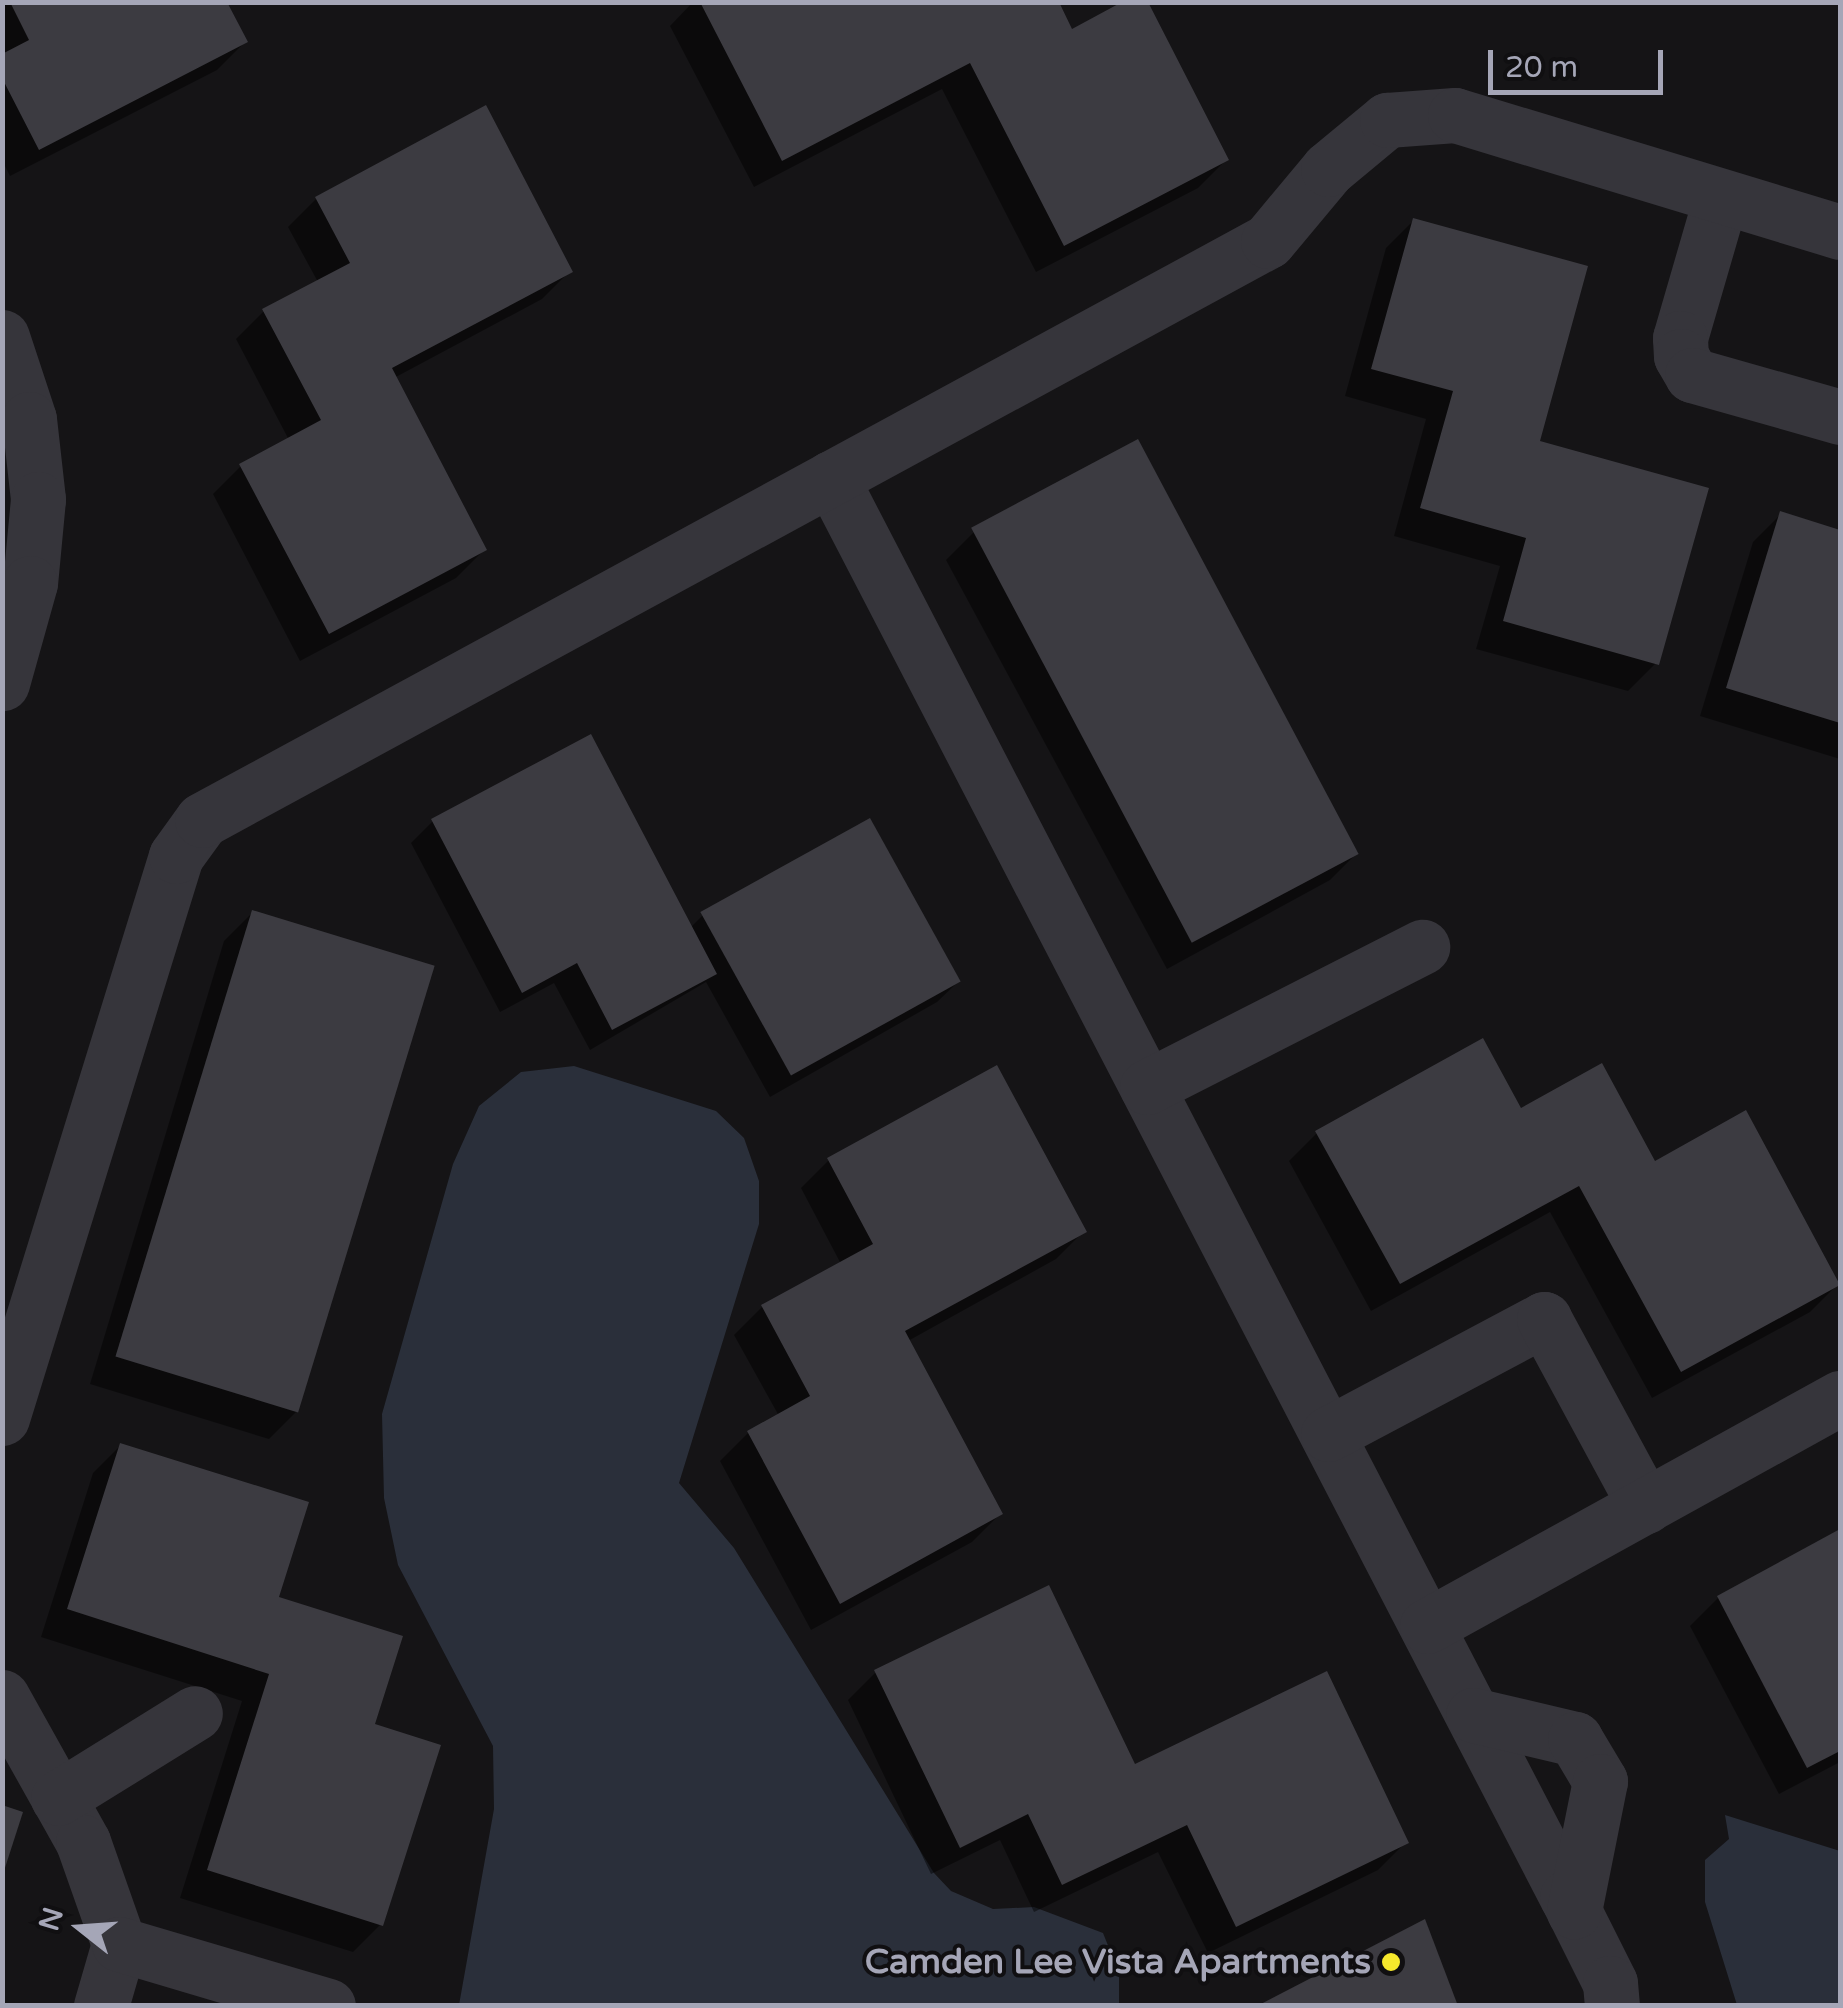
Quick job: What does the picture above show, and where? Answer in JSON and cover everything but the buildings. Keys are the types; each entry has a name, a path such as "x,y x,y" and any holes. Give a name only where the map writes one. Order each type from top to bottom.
{"lane":[{"path":"2,1418 176,856 202,820 1268,241 1328,169 1387,120 1455,115 1840,232"},
{"path":"1721,196 1680,338 1681,356 1692,375 1840,417"},
{"path":"2,337 28,419 38,499 30,583 2,682"},
{"path":"831,478 1574,1910 1610,1983 1612,2006"},
{"path":"1147,1088 1422,947"},
{"path":"1328,1434 1544,1319 1645,1506"},
{"path":"1427,1626 1840,1398"},
{"path":"2,1696 83,1842 119,1944 101,2006"},
{"path":"58,1798 194,1713"},
{"path":"1473,1715 1575,1739 1600,1780 1574,1910"},
{"path":"119,1944 328,2006"}],"shaded area":[{"path":"574,1066 716,1111 744,1138 759,1181 759,1224 679,1483 734,1548 934,1873 951,1891 993,1909 1034,1907 1103,1933 1119,1973 1119,2005 459,2005 494,1809 493,1746 398,1565 384,1498 382,1414 453,1164 479,1106 521,1072"},
{"path":"1725,1815 1840,1851 1840,2005 1737,2005 1705,1902 1705,1860 1729,1839"}],"place":[{"name":"Camden Lee Vista Apartments","path":"1391,1962"}]}
